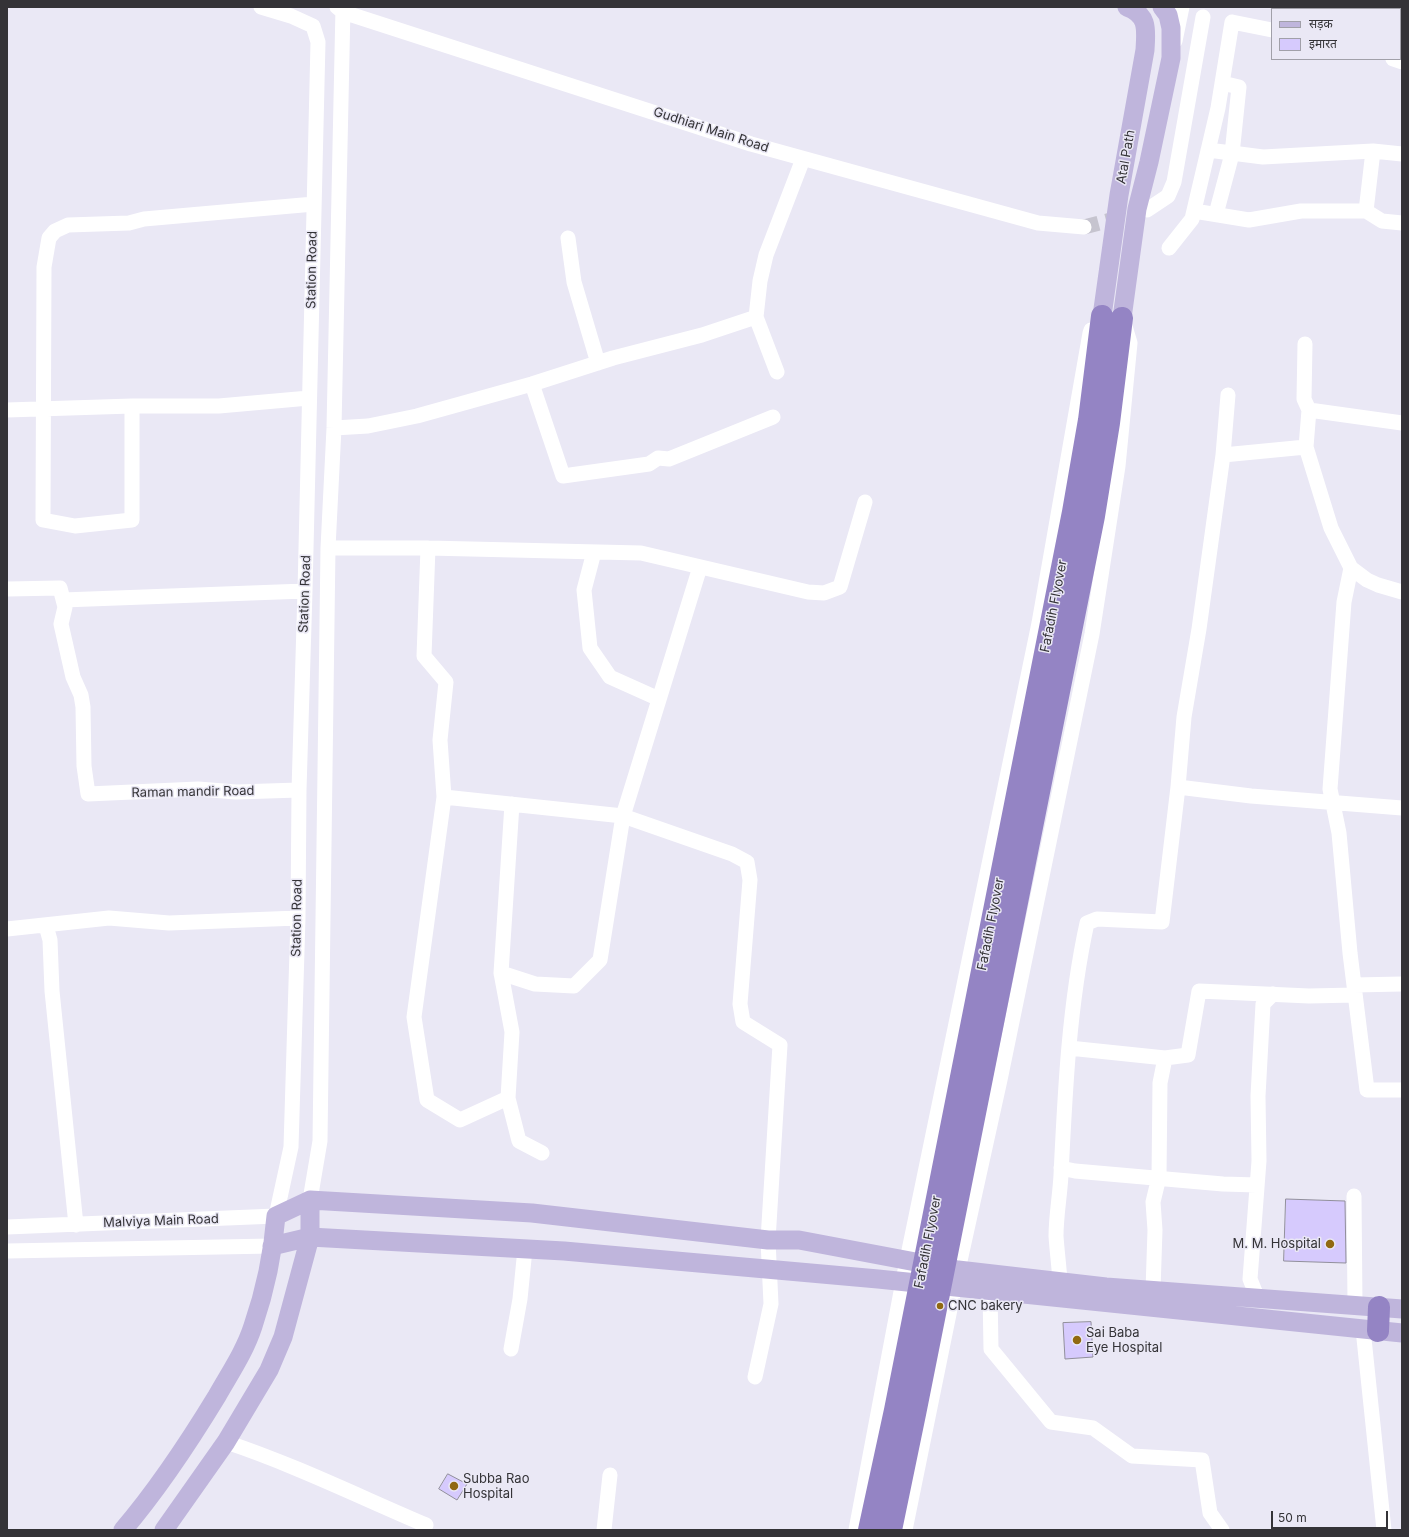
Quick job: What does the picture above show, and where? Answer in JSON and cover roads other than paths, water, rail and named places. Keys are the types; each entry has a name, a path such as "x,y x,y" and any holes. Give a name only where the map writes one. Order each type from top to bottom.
{"highway":[{"name":"Fafadih Flyover","path":"891,1530 1094,516 1109,423 1108,354 1112,317"},
{"name":"Fafadih Flyover","path":"869,1530 895,1410 1073,512 1089,420 1108,354"},
{"path":"1371,1330 1378,1307"}],"main road":[{"name":"Atal Path","path":"1112,317 1119,195 1145,50 1146,31 1144,20 1139,13 1127,7"},
{"name":"Atal Path","path":"1112,317 1149,162 1170,58 1171,28 1168,15 1162,7"},
{"path":"164,1530 226,1442 269,1370 283,1337 310,1237 310,1200 532,1213 768,1240 799,1240 908,1260 990,1291 1402,1333"},
{"name":"Malviya Main Road","path":"276,1216 310,1200"},
{"path":"123,1530 137,1514 177,1458 199,1425 241,1355 253,1327 263,1294 276,1216"},
{"path":"272,1246 310,1237 564,1250 904,1282 956,1278 1060,1281 1106,1288 1153,1290 1258,1299 1355,1304 1402,1309"}],"street":[{"name":"Station Road","path":"261,7 291,16 313,26 318,42 299,790 298,918 292,1147 276,1216"},
{"path":"1170,58 1182,7"},
{"name":"Station Road","path":"310,1200 320,1141 328,548 334,428 341,8"},
{"name":"Gudhiari Main Road","path":"341,8 751,144 1038,223 1084,227"},
{"path":"1147,210 1168,196 1174,182 1203,17"},
{"path":"1169,248 1192,219 1222,83 1232,22 1271,30"},
{"path":"1216,214 1232,154 1239,87 1222,83"},
{"path":"1208,150 1263,158 1373,151 1402,154"},
{"path":"1366,210 1373,151"},
{"path":"777,372 756,317 760,281 766,255 803,158"},
{"path":"132,406 132,520 75,526 43,520 44,267 49,238 55,231 68,226 129,223 144,219 314,204"},
{"path":"1194,211 1249,220 1301,211 1366,210 1382,221 1402,223"},
{"path":"568,238 574,282 598,363"},
{"path":"334,428 368,426 417,416 532,384 598,363 702,335 756,317"},
{"path":"856,1530 908,1260 1039,623 1090,333 1112,317 1130,343 1118,466 1092,634 1000,1080 956,1278 905,1530"},
{"path":"1305,344 1304,399 1309,410 1306,447 1332,528 1351,568 1367,580 1402,592"},
{"path":"532,384 563,476 649,464 658,458 669,459 773,418"},
{"path":"1060,1281 1056,1235 1063,1119 1069,1048 1081,955 1087,923 1097,919 1162,922 1178,787 1184,717 1199,629 1223,455 1228,395"},
{"path":"7,410 132,406 219,406 309,398"},
{"path":"1309,410 1402,423"},
{"path":"1223,455 1306,447"},
{"path":"328,548 428,548 641,553 808,592 824,593 840,587 865,502"},
{"path":"428,548 424,656 446,682 440,740 444,797 414,1017 427,1100 460,1120 508,1098"},
{"path":"594,552 584,590 590,648 610,678 659,699"},
{"path":"501,973 535,984 574,986 600,960 624,816 700,567"},
{"path":"1351,568 1344,602 1330,789 1339,833 1354,990 1367,1090 1402,1090"},
{"path":"8,589 60,588 63,600 305,591"},
{"name":"Raman mandir Road","path":"63,600 65,607 61,624 73,677 81,695 83,707 84,766 88,794 198,789 236,792 299,790"},
{"path":"1178,787 1251,796 1402,808"},
{"path":"444,797 624,816 732,854 748,862 750,880 740,1004 743,1022 780,1045 768,1240 771,1304 755,1378"},
{"path":"512,804 501,973 512,1032 508,1098 519,1141 542,1153"},
{"path":"7,930 109,918 169,923 298,918"},
{"path":"46,926 50,940 52,991 76,1225"},
{"path":"1069,1048 1165,1058 1188,1055 1199,991 1309,996 1402,984"},
{"path":"1258,1299 1250,1279 1259,1161 1258,1096 1263,1004 1273,994"},
{"path":"1153,1290 1155,1230 1153,1202 1159,1177 1160,1083 1165,1058"},
{"path":"1061,1168 1076,1171 1159,1177 1223,1184 1257,1185"},
{"path":"1354,1196 1355,1304"},
{"name":"Malviya Main Road","path":"7,1227 276,1216"},
{"path":"29,1227 29,1250"},
{"path":"7,1251 272,1246"},
{"path":"512,1349 520,1299 525,1249"},
{"path":"990,1291 991,1349 1051,1422 1093,1428 1132,1456 1202,1460 1210,1513 1222,1530"},
{"path":"1371,1330 1384,1530"},
{"path":"226,1442 274,1458 426,1526"},
{"path":"604,1530 610,1475"}],"tunnel":[{"path":"1084,227 1126,216"}],"place":[{"name":"M. M. Hospital","path":"1330,1244"},
{"name":"CNC bakery","path":"940,1306"},
{"name":"Sai Baba Eye Hospital","path":"1077,1340"},
{"name":"Subba Rao Hospital","path":"454,1486"}]}
